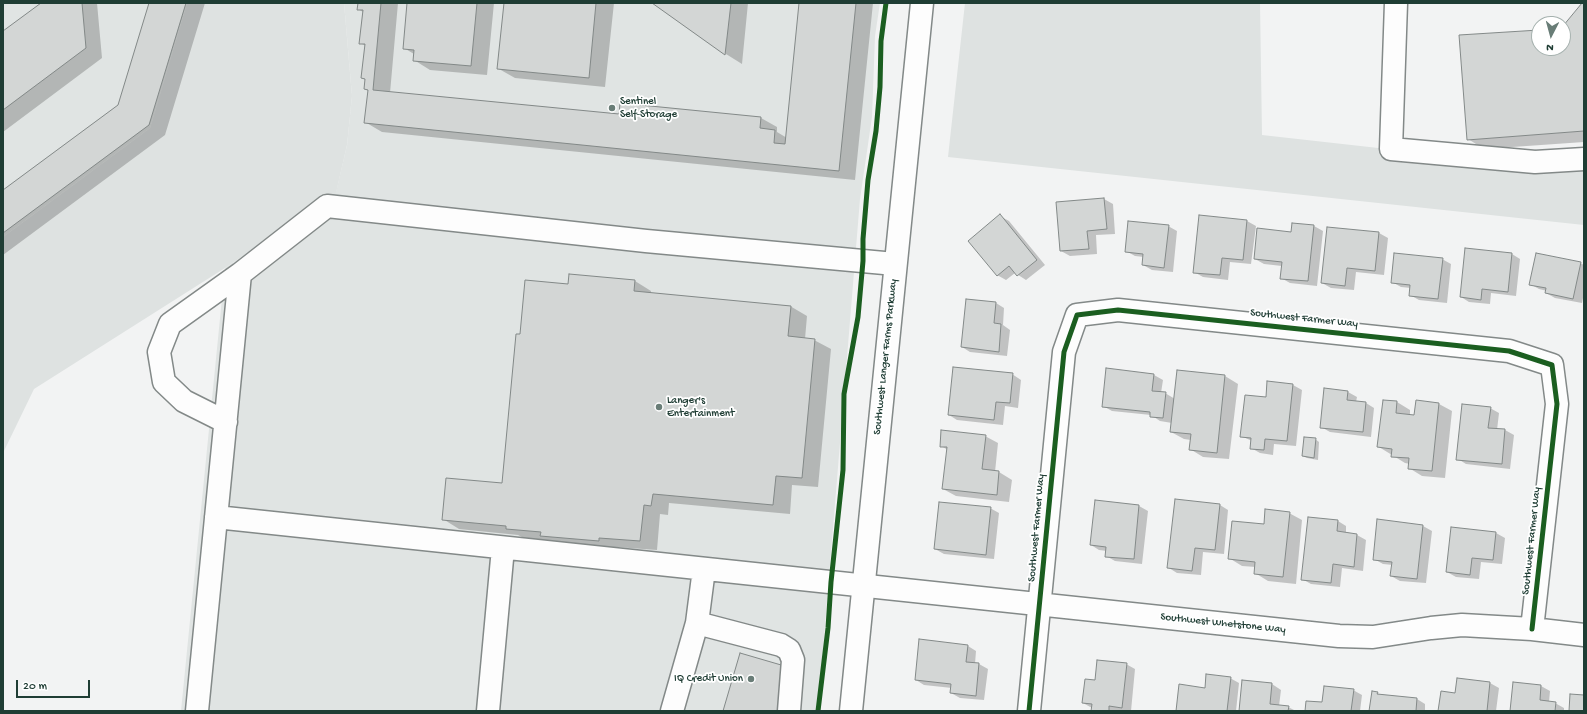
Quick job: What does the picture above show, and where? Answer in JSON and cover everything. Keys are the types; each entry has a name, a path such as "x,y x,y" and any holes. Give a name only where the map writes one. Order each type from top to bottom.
{"street":[{"name":"Southwest Langer Farms Parkway","path":"850,711 922,3"},
{"path":"1396,3 1391,149 1535,162 1584,159"},
{"path":"226,422 184,401 164,382 159,352 170,324 240,274 327,206 653,242 895,264"},
{"path":"197,711 240,274"},
{"name":"Southwest Farmer Way","path":"1040,604 1064,352 1077,315 1118,310 1510,351 1552,364 1558,404 1532,629"},
{"name":"Southwest Whetstone Way","path":"216,517 1339,636 1373,637 1462,625 1532,629 1584,635"},
{"path":"488,711 503,548"},
{"path":"672,711 697,622 704,569"},
{"path":"1029,711 1040,604"},
{"path":"697,622 781,645 789,650 793,660 789,711"}],"shaded area":[{"path":"3,3 187,3 150,128 3,237"},
{"path":"187,3 344,3 352,96 347,145 336,193 225,268 34,389 3,453 3,237 150,128"},
{"path":"344,3 880,3 875,36 872,117 860,199 818,711 181,711 225,268 336,192 347,145 352,96"},
{"path":"965,3 1260,3 1262,135 1584,171 1584,225 948,157"}],"building":[{"path":"41,3 82,3 86,48 3,110 3,31"},
{"path":"149,3 186,3 149,125 3,233 3,190 118,105"},
{"path":"358,3 381,3 373,90 619,114 620,103 761,117 760,128 775,130 774,143 785,144 799,3 856,3 839,171 364,123 368,90 364,89 365,79 361,78 365,44 359,44 363,10 357,10"},
{"path":"407,3 477,3 471,66 413,61 414,50 403,49"},
{"path":"504,3 596,3 589,78 497,69"},
{"path":"652,3 731,3 725,55"},
{"path":"1582,3 1584,3 1584,131 1467,140 1459,35 1531,30 1531,56 1571,56 1571,16"},
{"path":"1104,198 1107,229 1087,231 1089,249 1060,251 1056,202"},
{"path":"1000,214 1037,260 1017,276 1009,266 997,276 968,241"},
{"path":"1199,215 1247,220 1243,260 1222,258 1220,275 1193,273"},
{"path":"1128,221 1169,225 1164,268 1142,265 1143,254 1125,252"},
{"path":"1292,223 1314,225 1308,281 1280,279 1282,262 1254,259 1257,228 1291,232"},
{"path":"1327,227 1379,232 1375,271 1347,268 1345,286 1321,283"},
{"path":"1465,248 1512,253 1508,292 1482,289 1481,300 1460,297"},
{"path":"1394,253 1443,258 1438,299 1409,296 1410,285 1391,283"},
{"path":"1536,253 1581,262 1573,299 1545,293 1546,288 1529,285"},
{"name":"Langer's Entertainment","path":"569,274 635,280 634,291 791,306 788,336 815,339 802,478 776,476 773,505 653,494 651,506 644,505 640,541 599,538 599,541 540,536 541,532 506,529 506,526 442,520 446,478 502,483 516,334 520,334 525,280 568,284"},
{"path":"966,299 996,302 994,323 1001,324 999,352 961,347"},
{"path":"953,367 1013,373 1010,403 996,402 994,420 948,415"},
{"path":"1106,368 1154,374 1152,391 1166,392 1163,418 1150,417 1150,412 1102,407"},
{"path":"1177,370 1225,375 1217,453 1189,450 1191,434 1170,432"},
{"path":"1267,381 1293,384 1287,441 1265,439 1264,450 1250,449 1251,438 1240,437 1245,395 1266,397"},
{"path":"1324,388 1348,391 1347,400 1366,402 1363,432 1320,428"},
{"path":"1383,400 1397,401 1396,413 1414,415 1416,400 1439,403 1432,471 1408,469 1409,458 1391,457 1392,449 1377,447"},
{"path":"1462,404 1491,407 1488,428 1505,429 1502,464 1456,460"},
{"path":"941,430 986,435 982,469 999,471 997,495 942,489 947,447 940,447"},
{"path":"1304,437 1316,438 1314,458 1302,456"},
{"path":"1175,499 1220,504 1215,550 1195,548 1192,571 1167,568"},
{"path":"1095,500 1139,505 1134,559 1105,557 1106,547 1090,545"},
{"path":"939,502 991,507 986,555 934,549"},
{"path":"1265,509 1290,512 1283,577 1254,574 1255,562 1228,559 1232,521 1264,524"},
{"path":"1308,517 1338,520 1337,531 1357,534 1354,567 1333,564 1331,583 1301,580"},
{"path":"1377,519 1423,525 1417,579 1390,576 1392,562 1373,560"},
{"path":"1451,527 1496,532 1493,560 1472,558 1470,575 1446,572"},
{"path":"919,639 968,645 966,662 979,663 976,696 950,693 951,684 915,680"},
{"path":"740,653 788,667 784,711 723,711"},
{"path":"1097,660 1127,663 1122,708 1109,706 1109,711 1091,711 1092,704 1082,703 1085,679 1095,680"},
{"path":"1206,674 1231,677 1227,711 1176,711 1179,684 1205,688"},
{"path":"1457,678 1490,682 1487,711 1438,711 1441,691 1455,693"},
{"path":"1242,680 1272,683 1270,704 1289,706 1288,711 1239,711"},
{"path":"1513,682 1541,685 1540,700 1556,702 1555,711 1510,711"},
{"path":"1324,686 1354,689 1351,711 1305,711 1306,701 1322,702"},
{"path":"1372,691 1378,692 1377,694 1417,698 1416,711 1369,711"},
{"path":"1570,694 1584,695 1584,711 1569,711"}],"cycle path":[{"path":"818,711 828,628 831,582 843,470 844,394 858,317 868,180 876,131 880,87 881,41 886,3"},
{"path":"1029,711 1064,352 1077,315 1118,310 1509,351 1552,365 1557,404 1532,629"}],"place":[{"name":"Sentinel Self-Storage","path":"612,108"},
{"name":"Langer's Entertainment","path":"659,407"},
{"name":"IQ Credit Union","path":"751,679"}]}
